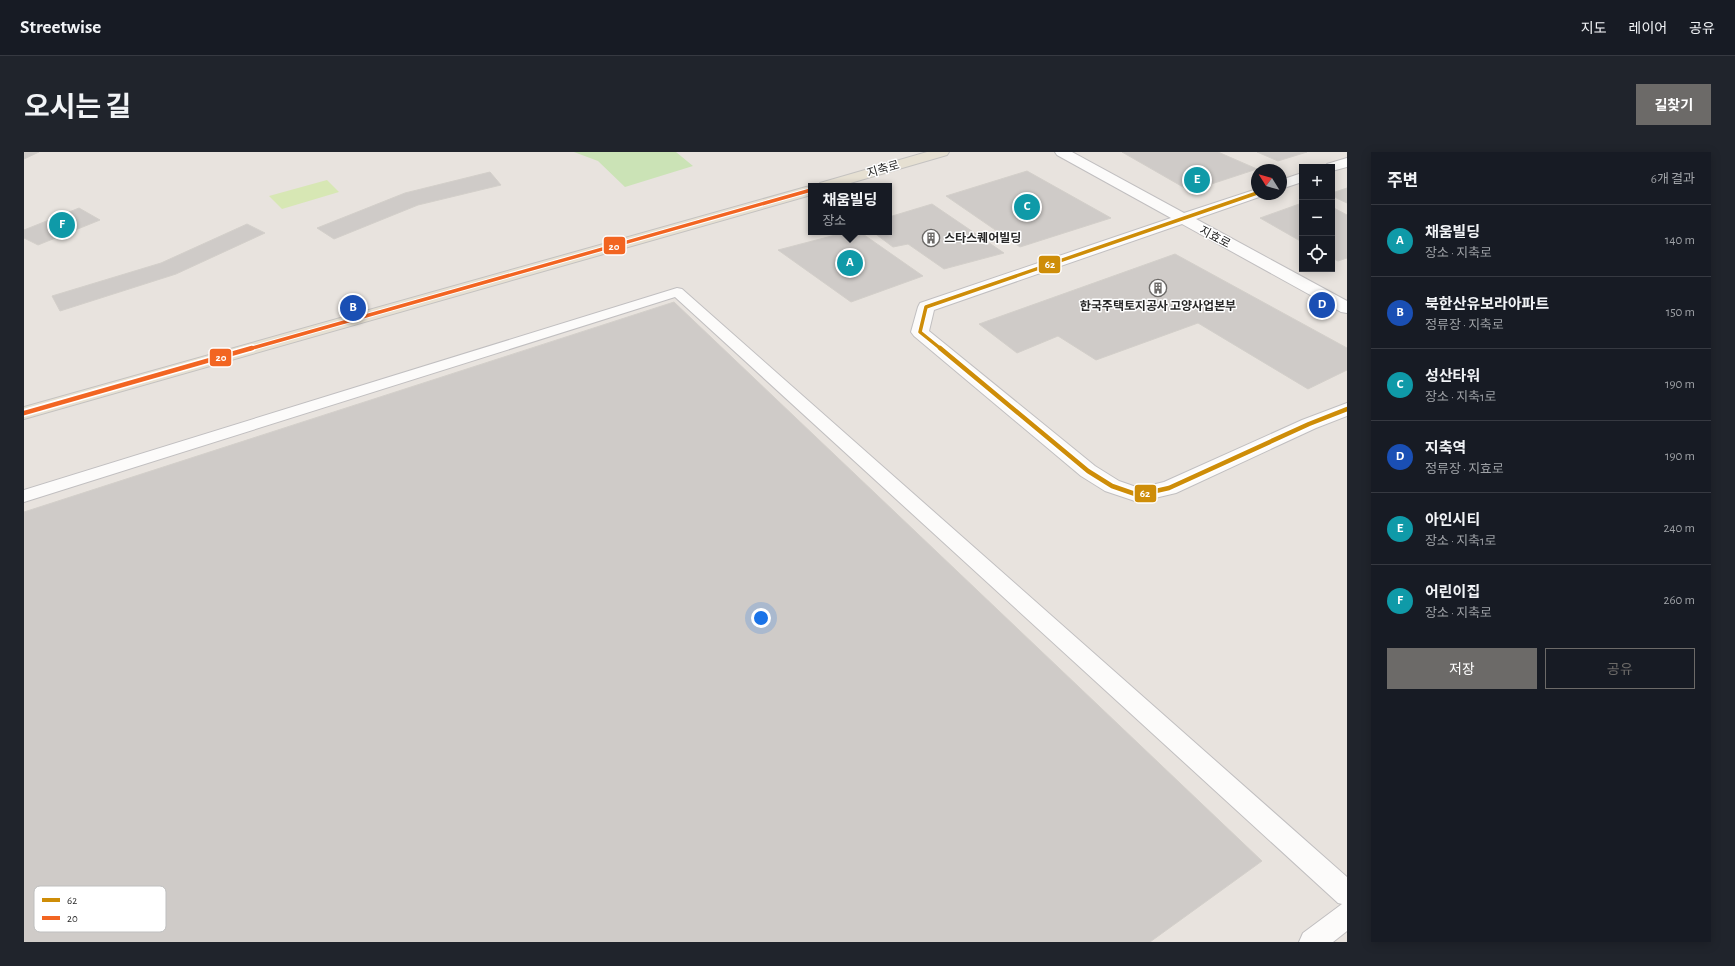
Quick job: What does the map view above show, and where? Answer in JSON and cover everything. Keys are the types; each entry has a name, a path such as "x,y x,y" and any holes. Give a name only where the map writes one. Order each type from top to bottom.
{"main road":[{"name":"지축로","path":"835,183 942,152"},
{"path":"24,413 808,191"}],"street":[{"name":"지효로","path":"1062,152 1181,219 1347,308"},
{"path":"1335,166 1347,162"},
{"path":"1287,183 1299,179"},
{"path":"1251,195 926,307 920,332 1088,471 1112,486 1138,495 1169,488 1309,424 1347,409"}],"lane":[{"path":"24,496 677,292 1347,894"},
{"path":"1312,942 1347,915"}],"green space":[{"path":"574,152 676,152 693,166 625,187 598,161"},
{"path":"327,180 339,192 282,209 269,196"}],"building":[{"path":"24,152 39,152 24,159"},
{"path":"1122,152 1218,152 1251,166 1251,171 1190,191"},
{"path":"1257,152 1307,152 1278,161"},
{"path":"1027,171 1111,218 1020,247 946,196"},
{"path":"490,172 501,185 418,205 334,239 317,228 405,193"},
{"path":"1347,188 1347,203 1335,197 1335,192"},
{"name":"스타스퀘어빌딩","path":"932,204 1004,253 944,269 908,244 893,247 877,235 892,235 892,216"},
{"path":"1299,204 1299,240 1260,218"},
{"path":"79,208 100,220 38,245 24,238 24,230"},
{"path":"1335,209 1347,215 1347,258 1338,261 1335,260"},
{"path":"247,224 265,233 176,274 60,311 52,296 161,263"},
{"path":"836,235 864,235 923,276 851,302 778,250"},
{"name":"한국주택토지공사 고양사업본부","path":"1175,254 1347,348 1347,370 1308,389 1198,323 1096,360 1058,336 1017,353 979,324"},
{"path":"674,302 1262,861 1150,942 24,942 24,512"}],"transit line":[{"name":"20","path":"24,413 808,191"},
{"name":"62","path":"1251,195 926,307 920,332 1088,471 1112,486 1138,495 1169,488 1309,424 1347,409"}],"place":[{"name":"아인시티","path":"1197,180"},
{"name":"성산타워","path":"1027,207"},
{"name":"어린이집","path":"62,225"},
{"name":"스타스퀘어빌딩","path":"931,238"},
{"name":"채움빌딩","path":"850,263"},
{"name":"한국주택토지공사 고양사업본부","path":"1158,288"},
{"name":"지축역","path":"1322,305"},
{"name":"북한산유보라아파트","path":"353,308"}]}
